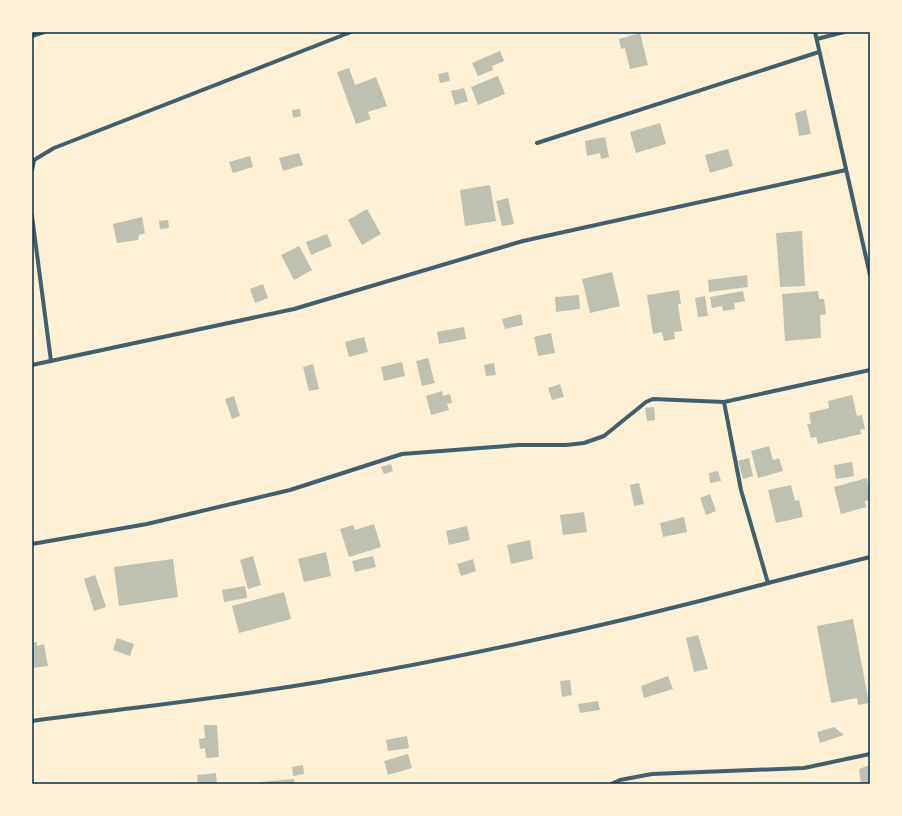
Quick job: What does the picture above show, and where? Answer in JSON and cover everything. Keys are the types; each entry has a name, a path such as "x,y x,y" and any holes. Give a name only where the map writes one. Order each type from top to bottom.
{"street":[{"path":"32,36 44,32"},
{"path":"32,170 34,160 54,148 351,32"},
{"path":"815,32 870,275"},
{"path":"817,39 844,32"},
{"path":"537,143 819,52"},
{"path":"32,365 294,309 524,241 846,170"},
{"path":"32,216 51,361"},
{"path":"32,544 147,524 290,490 402,454 519,445 566,445 584,443 604,436 646,402 653,399 724,402 870,370"},
{"path":"724,402 742,490 768,583"},
{"path":"32,721 318,682 516,644 651,614 870,557"},
{"path":"611,784 620,780 652,774 804,768 870,754"}],"building":[{"path":"640,33 648,65 630,69 625,48 621,49 619,39"},
{"path":"500,51 504,61 492,66 493,70 478,76 472,63"},
{"path":"349,68 355,85 376,77 387,106 368,112 371,119 356,124 337,72"},
{"path":"448,72 450,81 440,83 438,74"},
{"path":"498,76 505,94 478,105 471,87"},
{"path":"464,88 468,101 455,105 451,91"},
{"path":"300,109 301,116 293,118 292,110"},
{"path":"806,110 811,134 799,136 795,113"},
{"path":"660,123 666,144 636,153 630,132"},
{"path":"605,137 609,157 601,159 600,153 587,156 585,141"},
{"path":"728,149 733,166 710,173 705,155"},
{"path":"299,153 303,165 283,171 279,158"},
{"path":"250,156 253,167 233,173 229,162"},
{"path":"490,185 496,221 465,226 460,190"},
{"path":"508,198 514,224 502,226 496,201"},
{"path":"367,209 381,234 362,245 348,220"},
{"path":"142,217 145,233 139,235 138,240 117,243 113,224"},
{"path":"168,220 169,228 160,229 159,221"},
{"path":"802,231 805,286 780,287 776,233"},
{"path":"327,234 332,246 311,255 306,242"},
{"path":"299,246 312,270 294,280 281,255"},
{"path":"612,272 620,306 590,313 582,279"},
{"path":"747,275 748,287 709,292 708,280"},
{"path":"263,284 268,298 255,303 250,289"},
{"path":"679,290 681,304 678,304 682,331 674,332 675,339 664,341 662,332 653,334 647,295"},
{"path":"743,291 745,301 734,303 735,309 723,311 722,306 712,308 710,297"},
{"path":"818,291 819,299 824,299 826,314 820,315 821,338 785,341 782,294"},
{"path":"579,295 580,309 556,312 555,297"},
{"path":"705,296 708,316 698,317 695,298"},
{"path":"521,314 523,325 505,329 502,319"},
{"path":"464,327 466,339 439,344 437,332"},
{"path":"551,333 555,353 538,356 534,337"},
{"path":"364,337 368,352 349,357 345,342"},
{"path":"428,358 435,383 422,386 416,361"},
{"path":"402,362 405,376 384,381 381,367"},
{"path":"494,363 496,375 486,376 484,365"},
{"path":"313,364 319,389 309,391 303,367"},
{"path":"560,384 564,397 552,400 548,388"},
{"path":"442,391 443,396 450,394 452,403 447,404 449,410 431,415 426,396"},
{"path":"852,395 857,416 862,415 865,429 860,430 861,434 818,444 816,437 811,438 807,424 811,424 809,413 829,408 828,401"},
{"path":"234,396 240,416 232,419 225,399"},
{"path":"654,407 655,420 647,421 645,408"},
{"path":"769,446 773,460 779,458 783,471 758,478 751,451"},
{"path":"749,458 753,476 743,479 738,461"},
{"path":"852,462 854,476 836,479 834,465"},
{"path":"391,464 393,471 384,474 381,467"},
{"path":"718,471 721,481 710,483 709,473"},
{"path":"867,478 870,500 865,501 866,507 841,514 834,487"},
{"path":"639,483 644,504 634,506 630,485"},
{"path":"791,485 795,501 799,500 803,517 776,523 768,490"},
{"path":"710,494 716,511 706,515 700,498"},
{"path":"584,512 587,532 563,535 560,515"},
{"path":"684,517 687,532 663,537 660,523"},
{"path":"374,524 381,547 349,557 340,529 353,525 355,530"},
{"path":"467,526 470,540 449,545 446,531"},
{"path":"530,540 533,559 511,564 507,545"},
{"path":"326,552 331,576 304,582 298,559"},
{"path":"253,556 261,585 248,589 240,560"},
{"path":"373,556 376,567 355,572 352,561"},
{"path":"173,559 178,597 119,606 114,567"},
{"path":"473,559 476,571 461,576 457,564"},
{"path":"95,575 106,607 94,611 84,579"},
{"path":"245,586 247,598 224,602 222,590"},
{"path":"284,592 291,619 239,633 232,606"},
{"path":"853,619 869,703 858,705 857,698 831,703 817,626"},
{"path":"698,635 708,669 694,672 686,638"},
{"path":"117,638 134,644 130,656 113,650"},
{"path":"37,642 37,646 44,644 48,666 33,668 34,674 32,674 32,643"},
{"path":"668,676 673,689 644,698 641,686"},
{"path":"570,680 572,695 562,697 560,681"},
{"path":"598,701 600,710 580,713 578,704"},
{"path":"204,725 217,725 219,757 206,758 205,748 200,749 199,739 205,738"},
{"path":"834,727 844,735 820,743 817,732"},
{"path":"407,736 409,748 388,751 386,740"},
{"path":"408,754 412,768 388,775 384,761"},
{"path":"303,765 304,774 293,776 292,767"},
{"path":"870,765 870,784 861,784 859,769"},
{"path":"216,773 217,784 198,784 197,775"},
{"path":"294,779 295,784 261,784 261,782"}]}
